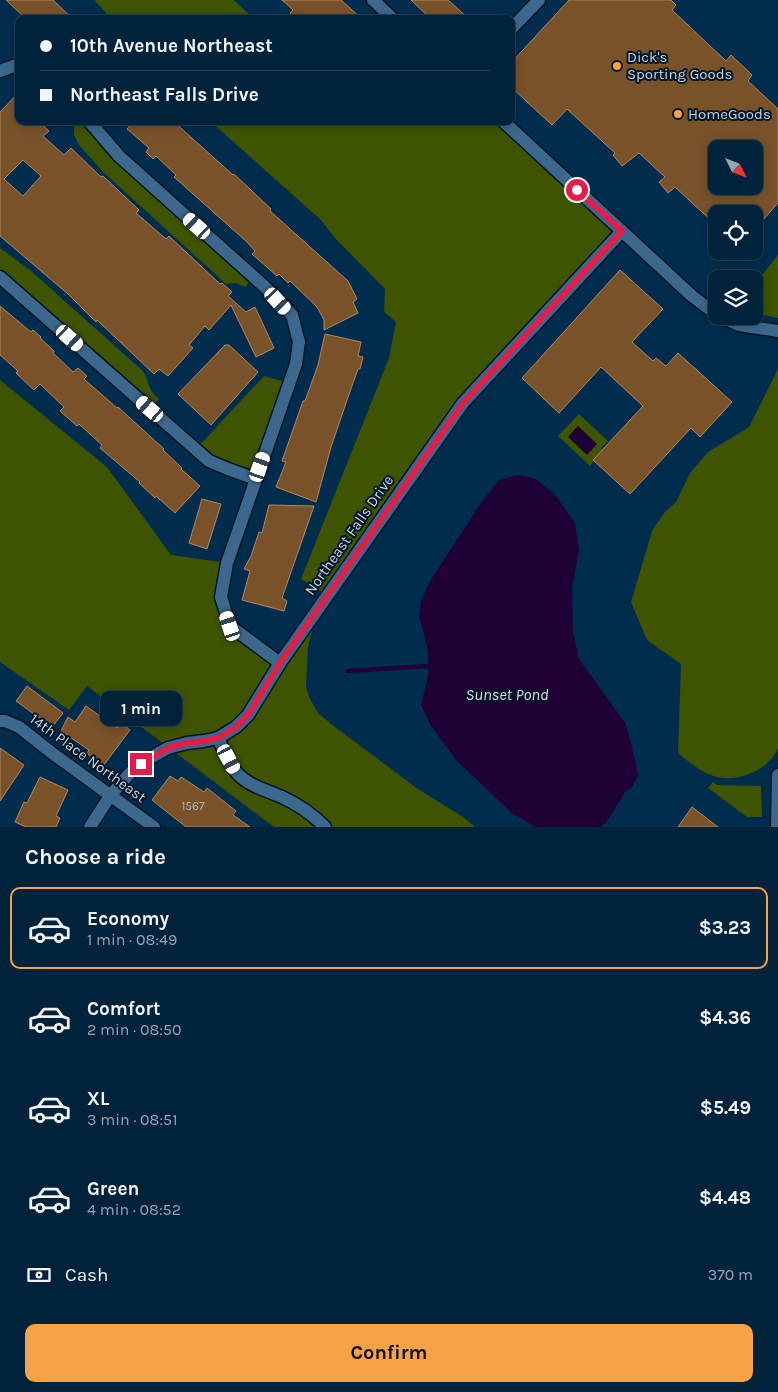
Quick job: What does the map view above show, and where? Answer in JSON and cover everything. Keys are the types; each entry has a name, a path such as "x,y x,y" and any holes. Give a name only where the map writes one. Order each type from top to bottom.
{"street":[{"path":"373,0 389,15"},
{"path":"515,25 538,0"},
{"path":"0,71 15,65"},
{"path":"92,125 119,156 260,282 292,315 299,342 296,364 227,563 221,597 230,626 280,663"},
{"path":"507,125 692,296 708,308"},
{"name":"Northeast Falls Drive","path":"90,827 110,796 130,772 141,764 161,751 187,743 218,738 236,727 248,715 280,663 463,403 622,231"},
{"path":"0,277 209,461 228,470 256,479"},
{"path":"744,325 778,331"},
{"name":"14th Place Northeast","path":"0,721 6,721 19,726 110,796 154,827"},
{"path":"218,738 235,771 244,779 263,791 285,798 313,815 325,827"},
{"path":"777,827 778,775"}],"green space":[{"path":"94,0 234,0 250,15 108,15"},
{"path":"76,125 93,125 254,277 245,287 236,283 226,284 103,172 79,145 74,135 74,127"},
{"path":"214,125 507,125 622,231 463,403 327,595 301,579 389,358 396,322 384,312 385,289 334,237 321,220"},
{"path":"0,248 30,270 143,371 150,389 159,399 150,409 0,277"},
{"path":"778,255 778,318 763,315 763,274"},
{"path":"778,369 778,748 767,763 750,774 740,777 720,778 702,771 678,753 681,664 647,640 631,602 652,531 664,513 676,502 690,473 708,452 749,427"},
{"path":"264,376 289,383 256,479 196,449"},
{"path":"0,380 107,467 171,555 227,563 221,597 230,626 280,663 317,610 308,647 306,686 309,697 318,713 418,789 463,817 475,827 274,827 87,686 69,710 0,662"},
{"path":"579,414 608,441 601,448 603,450 590,466 558,436"},
{"path":"713,782 717,785 761,786 762,817 747,817 708,788"}],"water":[{"path":"578,426 597,444 587,455 568,437"},
{"name":"Sunset Pond","path":"518,475 536,479 556,496 575,523 579,550 572,587 573,631 579,659 626,724 633,751 638,775 632,787 625,792 606,823 600,827 536,827 513,814 457,761 431,726 421,705 429,666 427,646 419,615 421,601 430,581 481,503 499,480"}],"building":[{"path":"6,0 53,0 69,15 22,15"},
{"path":"282,0 341,0 358,15 292,15 290,13 293,10"},
{"path":"411,0 448,0 465,15 427,15"},
{"path":"569,0 671,0 676,5 672,10 726,61 731,55 752,75 748,81 778,109 778,203 763,220 763,205 708,205 708,218 675,187 668,193 659,182 665,177 639,153 622,166 613,155 615,153 567,109 552,125 515,91 515,59"},
{"path":"15,96 15,125 42,125 49,131 43,136 64,155 71,148 139,210 136,213 166,239 169,236 220,284 222,283 232,292 228,296 246,312 255,307 274,348 256,357 231,305 209,330 205,326 189,345 193,348 168,376 159,369 154,374 68,294 0,236 0,112","holes":["23,160 41,176 23,196 4,179"]},
{"path":"130,125 177,125 234,174 271,209 270,211 348,281 357,299 353,302 358,313 324,330 324,320 317,307 290,281 288,283 279,274 277,276 252,254 255,251 247,242 174,177 176,175 156,156 153,159 146,152 149,148 127,129"},
{"path":"620,270 663,309 632,342 653,361 656,358 666,366 678,353 732,402 700,437 691,428 630,494 593,460 643,406 601,367 559,413 522,378"},
{"path":"0,306 31,332 33,330 41,337 54,351 53,353 73,372 78,368 87,376 84,379 164,449 181,469 200,486 175,513 156,496 155,498 140,482 100,448 102,445 79,424 77,426 60,411 64,407 40,384 34,390 16,373 18,371 0,355"},
{"path":"325,334 361,342 358,356 363,357 331,447 316,502 276,487 286,462 282,461 318,365"},
{"path":"225,345 229,345 258,372 211,425 178,394"},
{"path":"202,499 221,504 207,549 189,543"},
{"path":"269,505 314,506 282,598 287,601 284,611 242,600 250,571 244,569 251,556 259,532 262,533"},
{"path":"27,686 63,713 52,727 16,701"},
{"path":"86,706 117,728 121,723 130,730 103,766 87,753 89,750 61,731 68,717 75,722"},
{"path":"0,748 24,765 0,801"},
{"path":"170,776 178,781 181,777 204,792 207,788 236,811 233,815 250,827 186,827 152,800"},
{"path":"40,777 68,790 56,816 60,818 56,827 26,827 15,822 24,802 27,803"},
{"path":"692,807 718,827 678,827"}],"waterway":[{"path":"348,671 429,666"}],"place":[{"name":"Dick's Sporting Goods","path":"617,66"},
{"name":"HomeGoods","path":"678,114"}],"route":[{"path":"141,764 168,748 218,738 236,727 248,715 280,663 463,403 622,231 577,190"}]}
